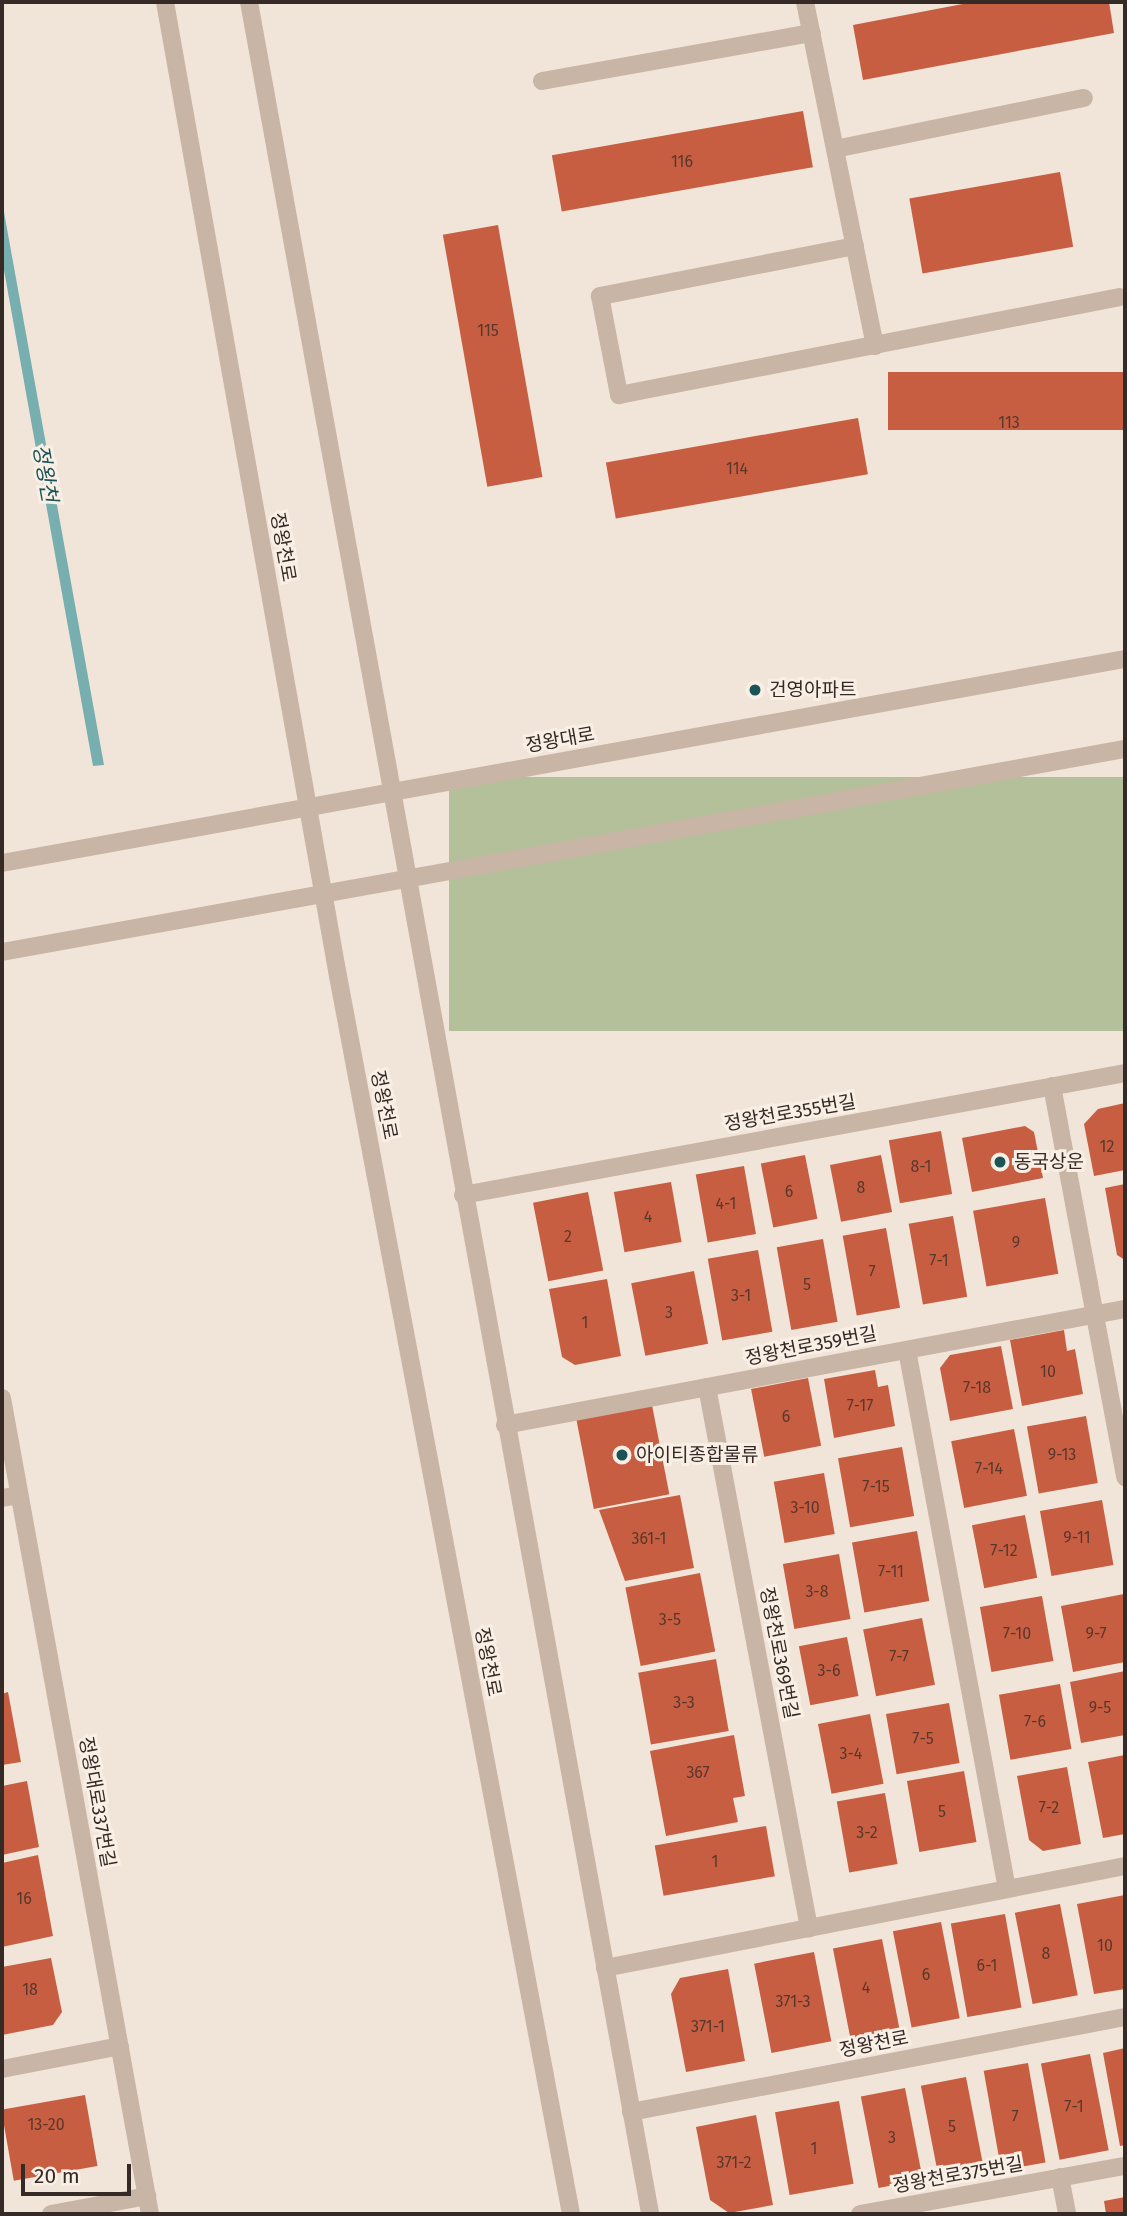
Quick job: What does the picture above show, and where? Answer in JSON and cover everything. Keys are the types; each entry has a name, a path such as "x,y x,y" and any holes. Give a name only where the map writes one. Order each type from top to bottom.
{"street":[{"name":"정왕천로","path":"165,2 308,807 570,2214"},
{"path":"249,2 405,879 650,2214"},
{"path":"805,2 875,346"},
{"path":"542,81 812,33"},
{"path":"835,149 1084,98"},
{"path":"855,246 600,296 619,395 1120,297"},
{"name":"정왕대로","path":"2,863 1125,659"},
{"path":"2,952 1125,749"},
{"name":"정왕천로355번길","path":"463,1195 1125,1073"},
{"path":"1052,1086 1125,1478"},
{"name":"정왕천로359번길","path":"505,1425 1125,1309"},
{"path":"907,1350 1007,1889"},
{"name":"정왕천로369번길","path":"707,1387 810,1928"},
{"name":"정왕대로337번길","path":"2,1398 10,1497 120,2046 150,2214"},
{"path":"605,1968 1125,1866"},
{"name":"정왕천로","path":"631,2112 1125,2017"},
{"path":"2,2069 120,2046"},
{"name":"정왕천로375번길","path":"862,2214 1125,2166"},
{"path":"1060,2177 1067,2214"},
{"path":"51,2214 147,2196"}],"green space":[{"path":"449,777 1125,777 1125,1031 449,1031"}],"water":[{"name":"정왕천","path":"2,201 104,765 93,766 2,259"}],"building":[{"path":"973,2 1109,2 1114,33 863,80 853,25"},
{"path":"803,111 813,167 562,211 552,155"},
{"path":"1060,172 1073,247 923,273 909,199"},
{"path":"498,225 542,477 487,487 443,235"},
{"path":"888,372 1125,372 1125,430 888,430"},
{"path":"858,418 868,474 616,519 606,462"},
{"path":"1125,1103 1125,1170 1094,1176 1084,1124 1098,1109"},
{"path":"1025,1126 1034,1132 1043,1178 972,1192 962,1138"},
{"path":"941,1131 952,1194 900,1203 889,1140"},
{"path":"805,1155 817,1219 773,1227 761,1164"},
{"path":"881,1155 892,1212 841,1222 830,1165"},
{"path":"744,1166 756,1234 708,1242 696,1175"},
{"path":"671,1182 682,1242 624,1252 614,1192"},
{"path":"1125,1184 1125,1260 1117,1255 1105,1188"},
{"path":"588,1192 603,1271 548,1281 533,1203"},
{"path":"1045,1198 1058,1274 986,1287 973,1211"},
{"path":"953,1216 967,1297 923,1305 909,1224"},
{"path":"886,1228 900,1308 857,1315 843,1236"},
{"path":"823,1239 838,1322 791,1330 777,1247"},
{"path":"758,1250 772,1332 722,1341 708,1259"},
{"path":"694,1271 708,1344 645,1356 631,1283"},
{"path":"607,1279 621,1356 575,1365 562,1357 549,1289"},
{"path":"1064,1330 1067,1351 1075,1349 1083,1394 1022,1406 1010,1340"},
{"path":"1001,1346 1013,1409 950,1421 940,1368 950,1355"},
{"path":"875,1370 878,1387 888,1385 895,1426 834,1438 824,1379"},
{"path":"808,1378 821,1446 764,1457 751,1389"},
{"path":"652,1405 669,1494 594,1509 576,1420"},
{"path":"1086,1416 1098,1483 1039,1493 1027,1426"},
{"path":"1014,1429 1027,1496 964,1508 951,1441"},
{"path":"902,1447 914,1516 850,1527 838,1458"},
{"path":"824,1473 835,1534 785,1543 774,1482"},
{"path":"680,1495 694,1568 625,1581 599,1510"},
{"path":"1102,1500 1113,1565 1051,1576 1040,1511"},
{"path":"1025,1515 1037,1578 984,1588 972,1525"},
{"path":"917,1531 929,1601 864,1612 852,1542"},
{"path":"839,1554 850,1619 794,1629 783,1564"},
{"path":"700,1573 715,1652 641,1666 625,1588"},
{"path":"1124,1594 1125,1662 1073,1672 1061,1606"},
{"path":"1042,1596 1053,1661 991,1672 980,1607"},
{"path":"922,1618 935,1685 876,1696 863,1629"},
{"path":"847,1637 858,1696 810,1705 799,1646"},
{"path":"716,1659 729,1731 651,1745 638,1673"},
{"path":"1125,1671 1125,1735 1081,1743 1070,1682"},
{"path":"1060,1684 1071,1749 1010,1760 999,1695"},
{"path":"8,1692 21,1762 2,1765 2,1694"},
{"path":"949,1703 960,1763 897,1774 886,1714"},
{"path":"870,1714 884,1784 832,1794 818,1724"},
{"path":"734,1735 745,1796 733,1798 738,1822 666,1836 650,1751"},
{"path":"1125,1755 1125,1834 1103,1838 1088,1762"},
{"path":"1067,1767 1081,1844 1043,1851 1029,1840 1017,1776"},
{"path":"964,1771 977,1842 919,1852 907,1781"},
{"path":"27,1781 39,1847 2,1855 2,1786"},
{"path":"885,1793 898,1864 849,1872 837,1802"},
{"path":"766,1826 775,1876 664,1896 655,1846"},
{"path":"38,1855 53,1936 2,1947 2,1863"},
{"path":"1125,1895 1125,1989 1094,1994 1077,1904"},
{"path":"1060,1904 1078,1995 1033,2004 1015,1913"},
{"path":"1005,1914 1021,2008 967,2017 951,1924"},
{"path":"941,1922 960,2018 912,2028 893,1931"},
{"path":"882,1939 900,2029 850,2039 833,1949"},
{"path":"814,1952 831,2041 771,2053 754,1964"},
{"path":"51,1958 62,2012 53,2025 2,2035 2,1967"},
{"path":"728,1969 745,2061 686,2072 671,1994 680,1978"},
{"path":"1125,2048 1125,2145 1120,2146 1103,2053"},
{"path":"1090,2054 1109,2150 1060,2160 1041,2064"},
{"path":"1028,2063 1046,2162 1001,2170 984,2071"},
{"path":"966,2077 984,2168 939,2177 921,2086"},
{"path":"905,2088 923,2179 879,2188 861,2097"},
{"path":"85,2095 98,2166 14,2181 2,2110"},
{"path":"839,2101 854,2184 790,2195 775,2112"},
{"path":"756,2115 773,2205 729,2213 710,2200 696,2127"},
{"path":"1125,2197 1125,2214 1106,2214 1104,2201"}],"place":[{"name":"건영아파트","path":"755,690"},
{"name":"동국상운","path":"1000,1162"},
{"name":"아이티종합물류","path":"622,1455"}]}
